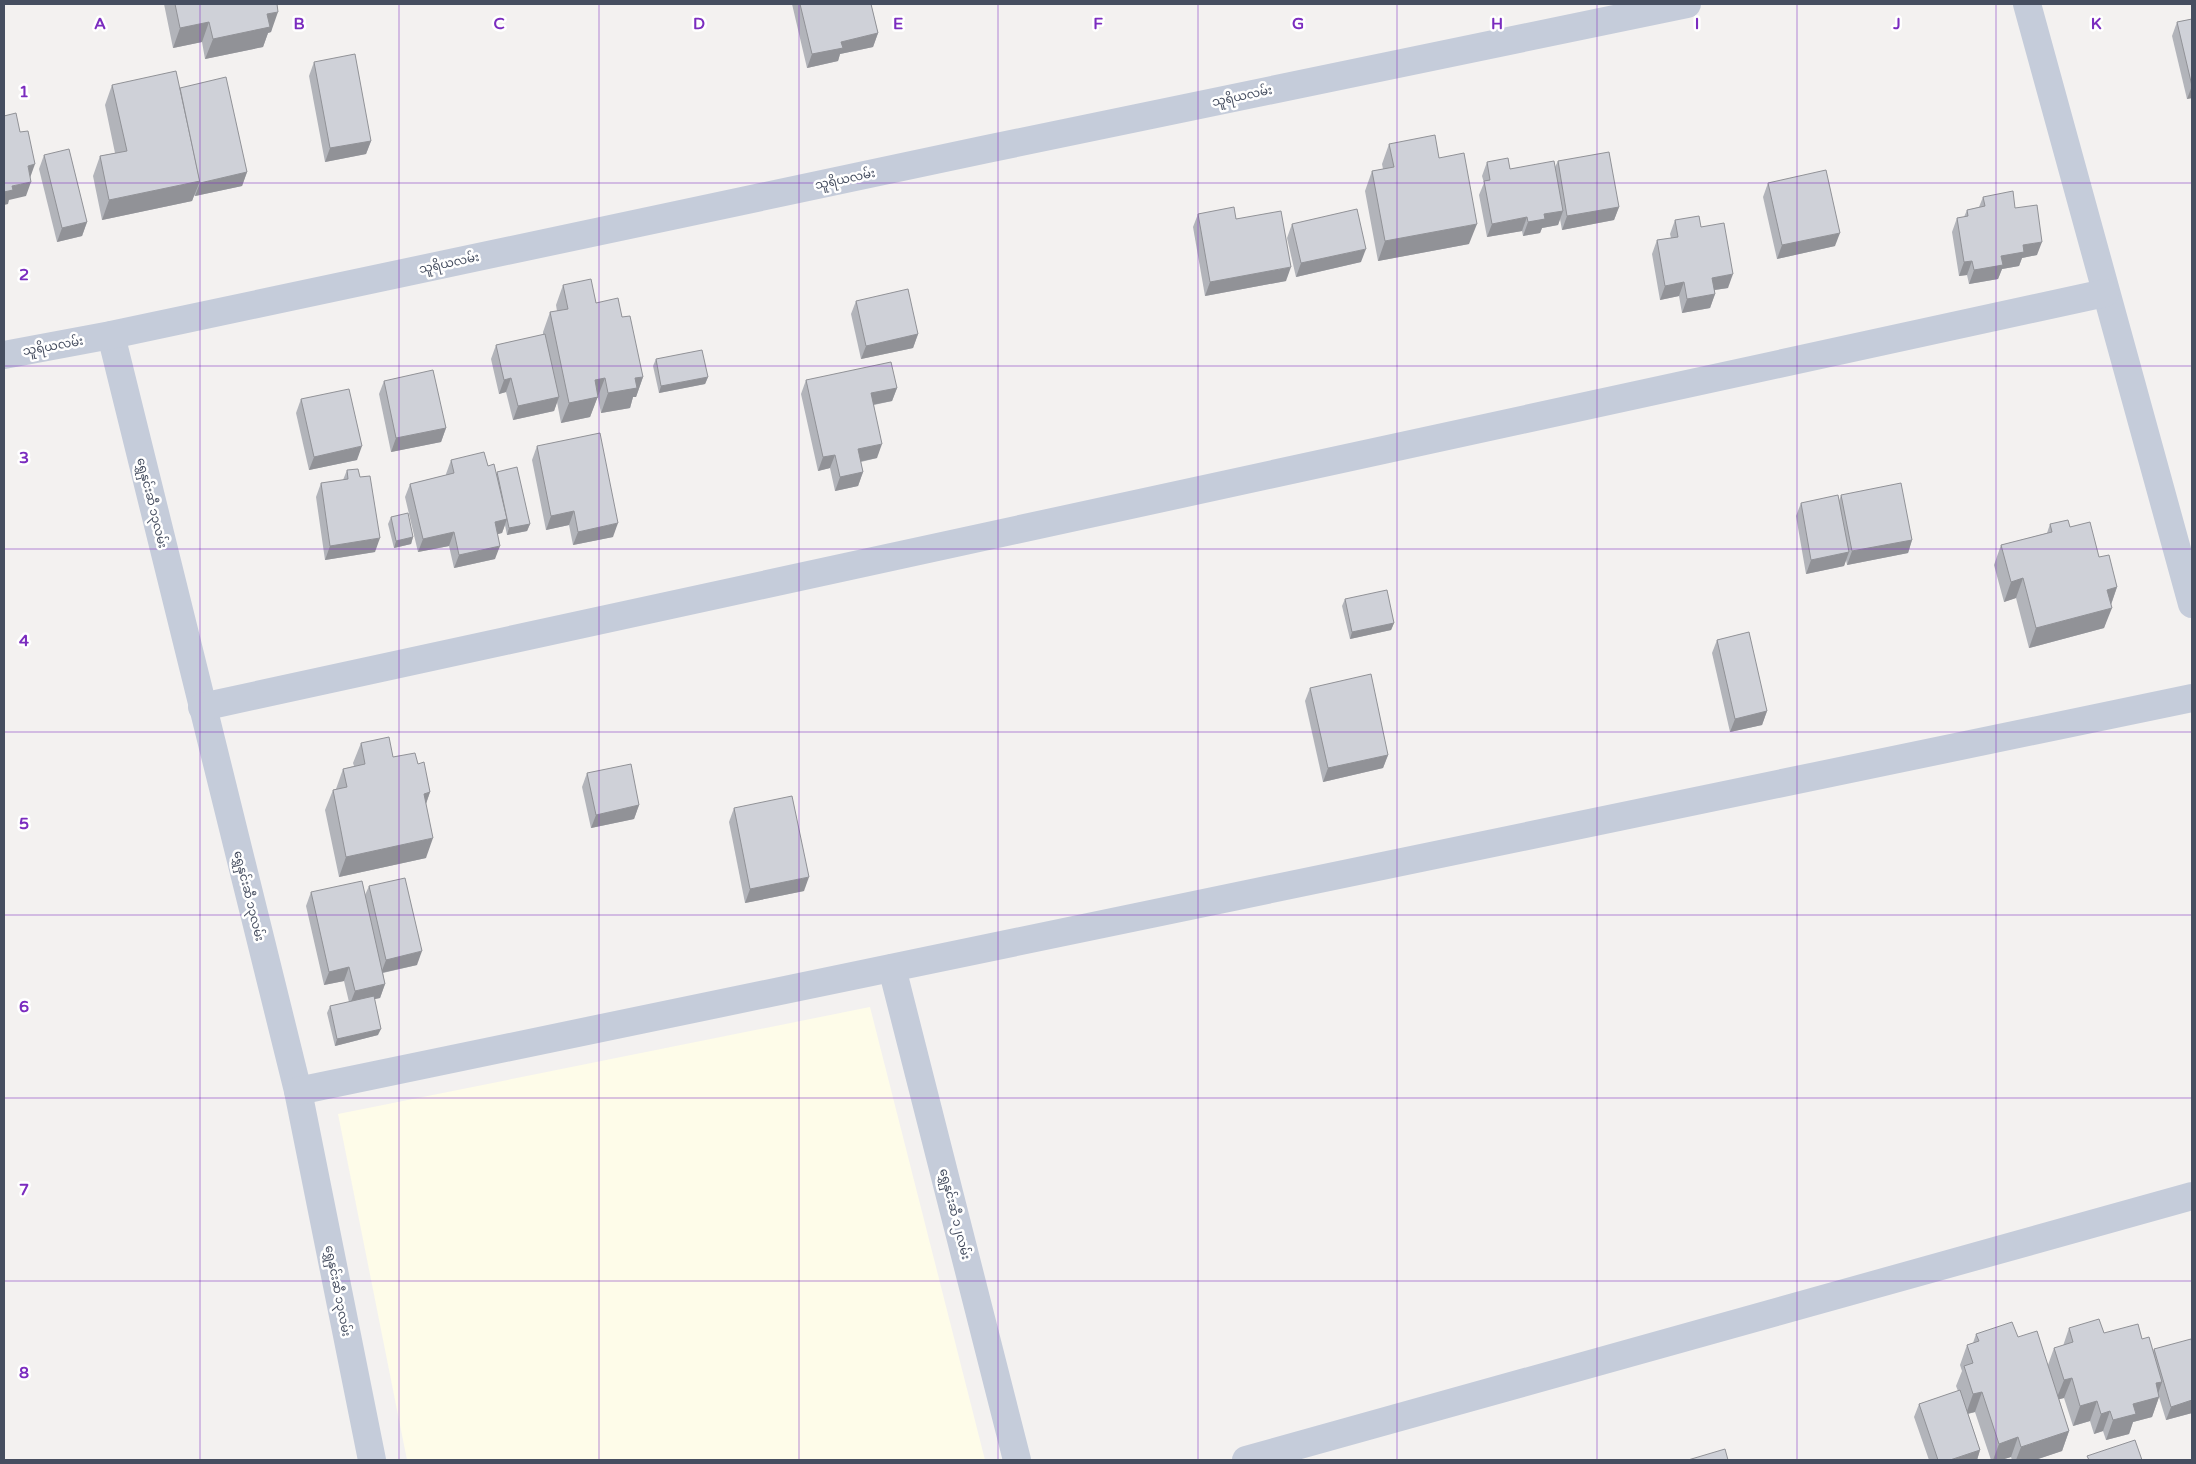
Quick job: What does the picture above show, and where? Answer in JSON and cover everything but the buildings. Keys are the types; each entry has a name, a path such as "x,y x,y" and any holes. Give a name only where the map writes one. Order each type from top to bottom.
{"street":[{"name":"သူရိယလမ်း","path":"4,355 111,335 987,149 1687,4"},
{"path":"2027,4 2192,604"},
{"path":"202,707 2105,293"},
{"name":"ရွှေနှင်းဆီ ၁၃လမ်း","path":"111,335 298,1091 372,1460"},
{"path":"298,1091 2192,698"},
{"name":"ရွှေနှင်းဆီ ၁၂လမ်း","path":"892,968 1017,1460"},
{"path":"1246,1460 2192,1196"}],"shaded area":[{"path":"870,1007 985,1460 407,1460 338,1114"}]}
